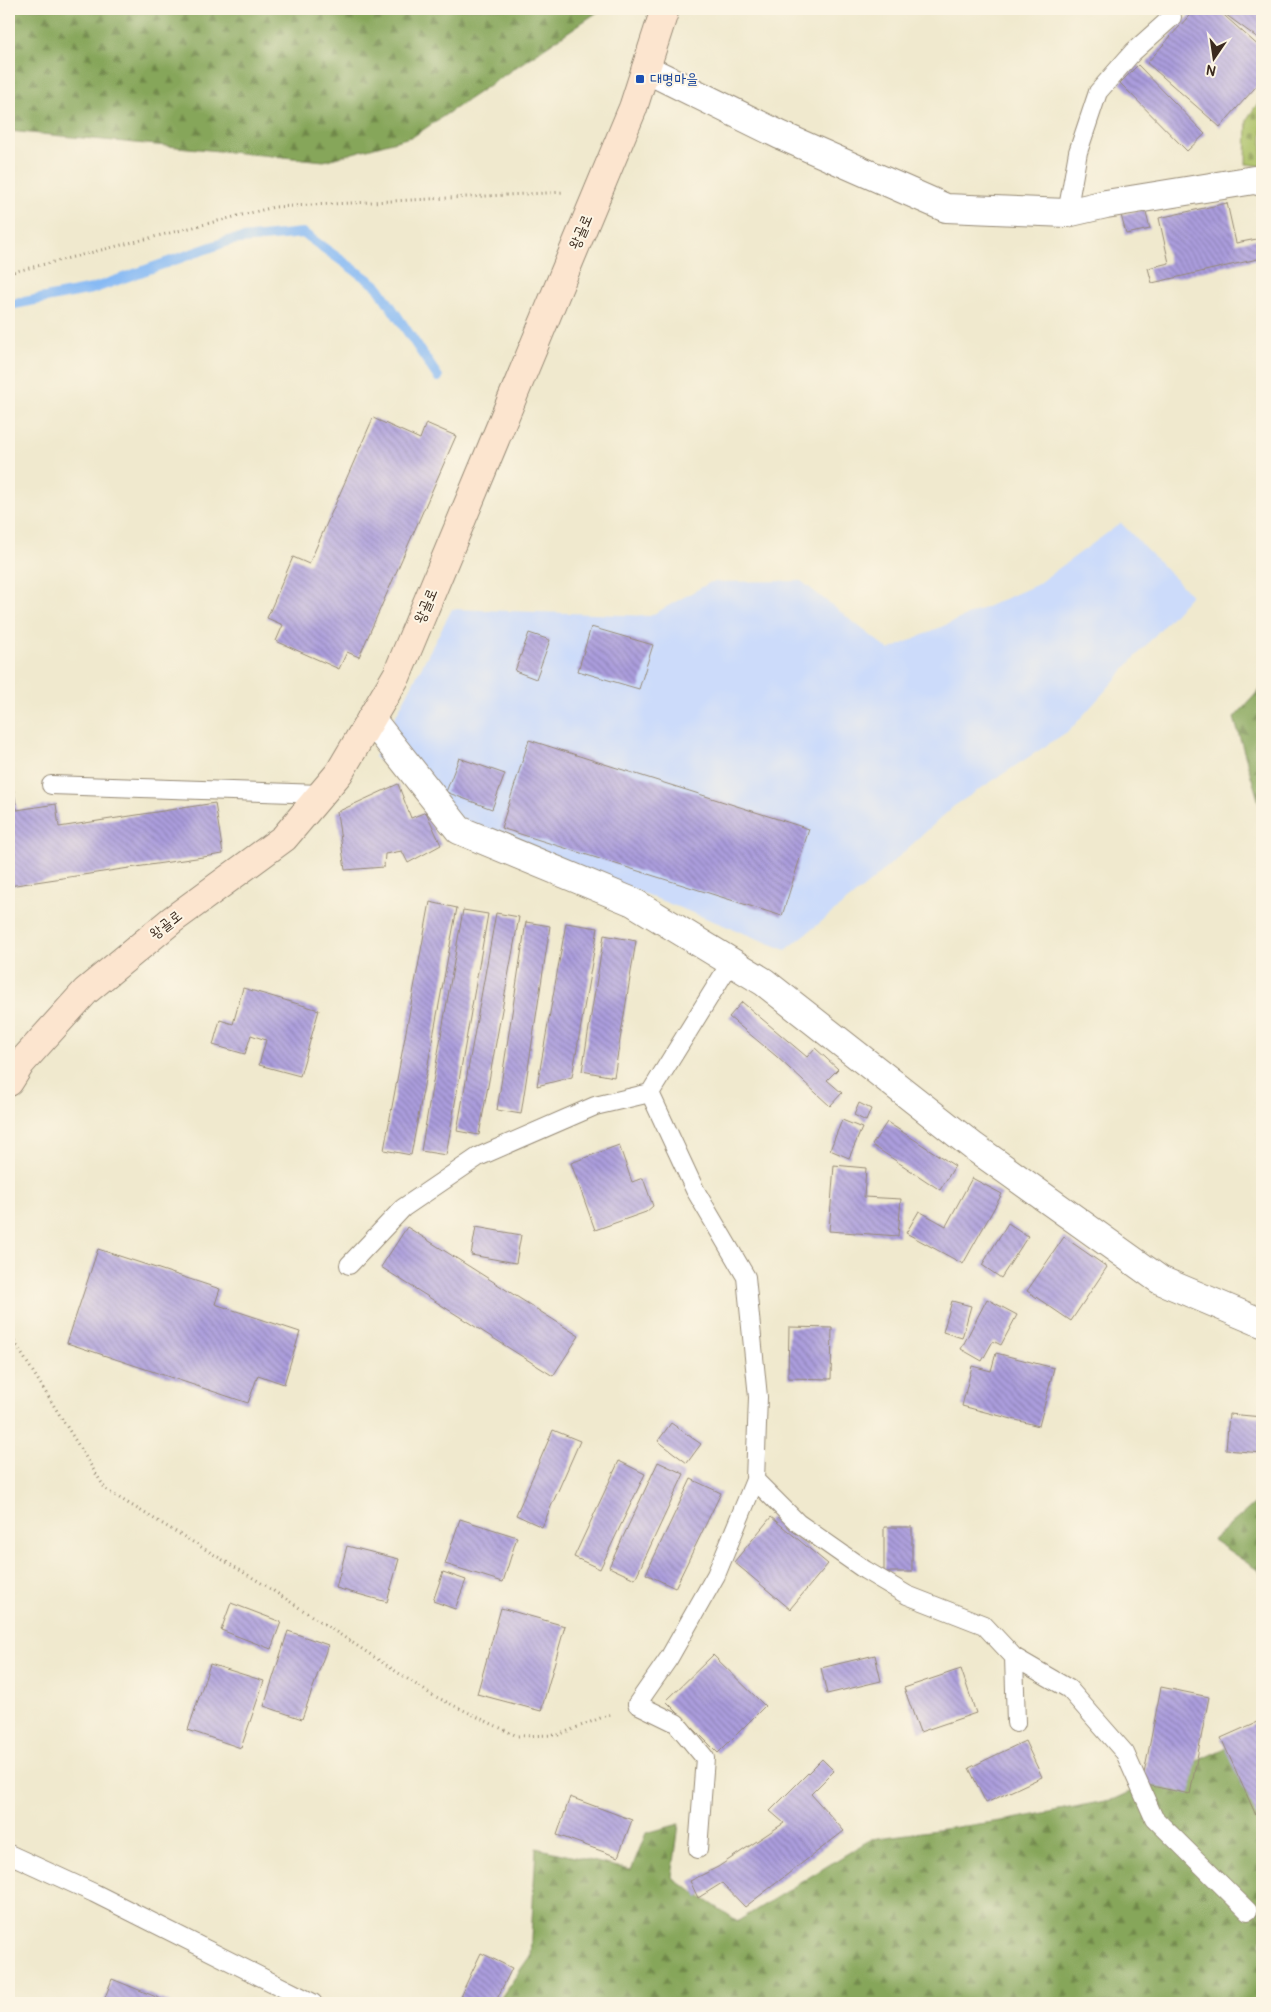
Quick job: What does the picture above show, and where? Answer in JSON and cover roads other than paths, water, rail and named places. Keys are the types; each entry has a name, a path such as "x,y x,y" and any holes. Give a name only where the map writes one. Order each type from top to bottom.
{"main road":[{"name":"왕골로","path":"9,1082 21,1063 86,991 172,920 284,838 339,773 397,675 633,108 665,9"}],"street":[{"path":"646,69 780,135 946,208 1067,213 1106,204 1254,180 1262,182"},
{"path":"371,719 459,830 633,902 764,982 974,1147 1160,1280 1262,1323"}],"lane":[{"path":"1067,213 1078,152 1098,92 1133,52 1172,17"},
{"path":"51,785 321,794"},
{"path":"349,1265 403,1208 478,1158 595,1106 650,1093 731,962"},
{"path":"650,1093 695,1190 746,1277 758,1397 755,1480 716,1575 669,1658 637,1704 676,1723 705,1758 698,1849"},
{"path":"755,1480 798,1523 865,1570 907,1595 984,1625 1014,1657 1068,1689 1125,1753 1154,1818 1248,1912"},
{"path":"1014,1657 1016,1723"},
{"path":"9,1854 94,1893 312,2003"}],"waterway":[{"path":"9,305 92,289 231,240 303,233 377,286 438,377"}],"place":[{"name":"대명마을","path":"640,79"}]}
